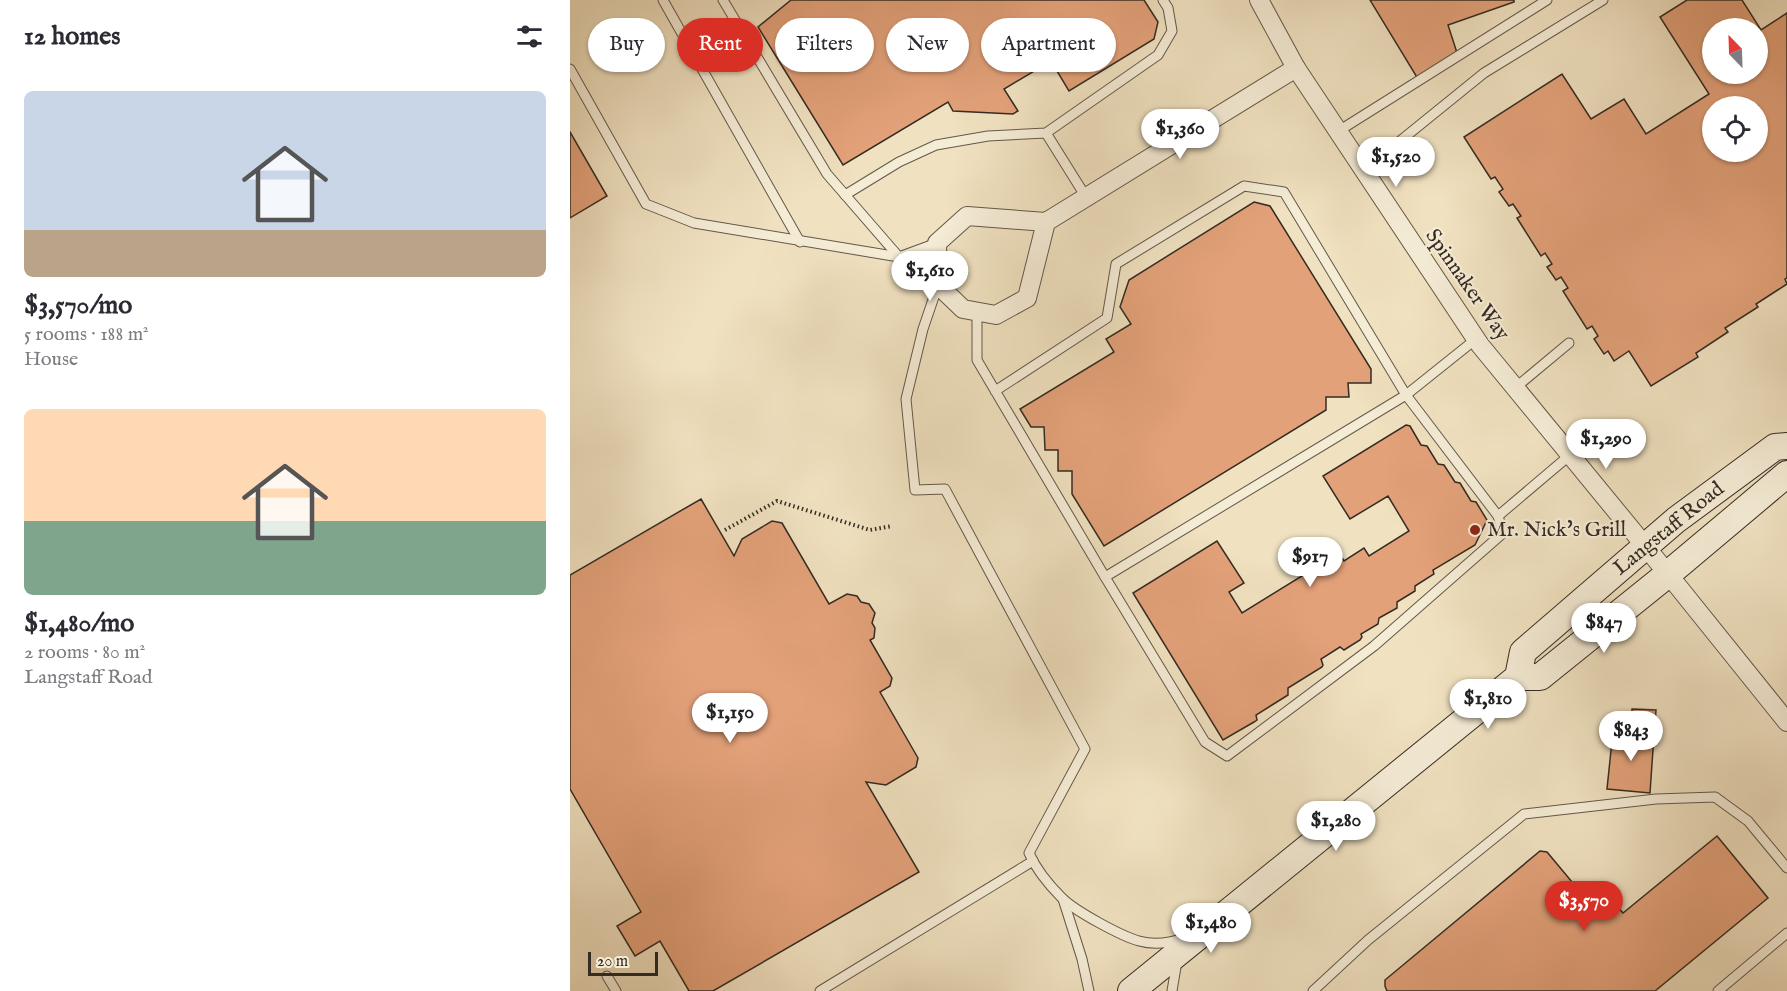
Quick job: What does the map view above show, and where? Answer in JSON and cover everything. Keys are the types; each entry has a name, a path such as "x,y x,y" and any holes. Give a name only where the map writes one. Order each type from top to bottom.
{"main road":[{"name":"Langstaff Road","path":"1518,677 1523,652 1645,545 1676,519 1775,447 1787,446"},
{"name":"Langstaff Road","path":"1131,991 1518,677 1540,677 1787,474"}],"street":[{"name":"Spinnaker Way","path":"1259,0 1296,68 1476,339 1787,722"},
{"path":"1046,222 1027,298 996,315 963,309 938,285 937,243 967,216 1046,222 1296,68"}],"lane":[{"path":"663,0 800,242"},
{"path":"723,0 827,174 899,257"},
{"path":"845,195 899,162 936,145 988,135 1046,133 1158,56 1172,31 1168,8 1163,0"},
{"path":"1337,132 1547,0"},
{"path":"1363,171 1484,73 1603,0"},
{"path":"570,69 646,204 694,223 899,257 937,243"},
{"path":"1046,133 1086,197"},
{"path":"976,311 977,360 995,391 1104,577 1205,742 1227,756 1374,646 1503,533 1497,516 1406,395 1284,192 1244,186 1116,264 1107,318 995,391"},
{"path":"938,285 923,329 906,399 915,490 945,489 1085,749 1029,853 1063,899 1095,919 1139,941 1162,943 1182,939 1215,922"},
{"path":"1104,577 1406,395 1476,339"},
{"path":"1515,388 1569,343"},
{"path":"1497,516 1570,455"},
{"path":"1313,991 1368,940 1524,814 1656,799 1715,797 1748,820 1787,868"},
{"path":"820,991 1033,861"},
{"path":"1063,899 1082,958 1089,991"},
{"path":"1718,991 1787,933"},
{"path":"1172,991 1179,953"},
{"path":"607,976 616,991"}],"path":[{"path":"725,530 777,501 870,530 892,526"}],"building":[{"path":"791,0 1144,0 1158,22 1154,39 1116,62 1116,18 981,18 981,72 1033,72 1004,89 1018,111 1013,114 953,111 948,102 843,165 786,72 874,72 874,18 775,18 775,55 763,35 763,23"},
{"path":"1370,0 1514,0 1514,2 1448,25 1458,56 1418,79"},
{"path":"1687,0 1742,0 1753,18 1702,18 1702,83 1660,17"},
{"path":"1787,13 1787,278 1785,279 1787,284 1756,304 1758,307 1725,328 1728,332 1696,353 1698,357 1651,386 1629,351 1614,361 1608,351 1604,354 1594,339 1598,336 1592,326 1587,329 1563,291 1568,288 1561,277 1556,280 1547,267 1552,264 1545,253 1541,256 1517,218 1521,216 1513,204 1509,206 1499,192 1503,189 1495,177 1491,179 1464,137 1562,74 1591,119 1624,99 1646,134 1702,98 1702,162 1768,162 1768,96 1706,96 1709,94 1703,84 1768,84 1768,25"},
{"path":"1058,72 1100,72 1069,91"},
{"path":"570,132 607,196 570,218"},
{"path":"1254,202 1270,206 1371,369 1371,383 1348,383 1349,397 1326,397 1326,410 1104,546 1072,494 1072,471 1058,471 1058,450 1045,450 1044,427 1031,427 1020,409 1114,352 1106,339 1131,324 1120,307 1129,280"},
{"path":"1406,425 1410,426 1421,445 1427,446 1438,464 1444,465 1455,482 1460,483 1487,520 1475,545 1433,570 1434,574 1415,586 1415,591 1397,602 1397,608 1379,618 1378,624 1361,634 1360,640 1344,650 1340,647 1321,659 1322,667 1288,688 1288,695 1256,715 1257,720 1223,740 1133,593 1217,541 1244,583 1229,592 1242,613 1339,553 1344,561 1364,548 1369,556 1409,531 1388,496 1350,519 1323,476"},
{"path":"701,499 734,556 742,539 772,521 782,523 829,604 847,594 857,596 861,602 869,604 875,613 872,623 875,628 874,638 870,640 892,678 890,686 880,692 918,758 916,767 886,785 866,782 919,872 713,991 689,991 660,941 635,956 617,926 641,912 570,789 570,575"},
{"path":"1632,709 1656,710 1654,735 1631,734"},
{"path":"1613,731 1654,735 1650,793 1607,789"},
{"path":"1717,836 1768,898 1655,991 1387,991 1385,980 1540,851 1547,852 1597,912 1608,903 1615,904 1623,913"}],"place":[{"name":"Mr. Nick's Grill","path":"1475,530"}]}
